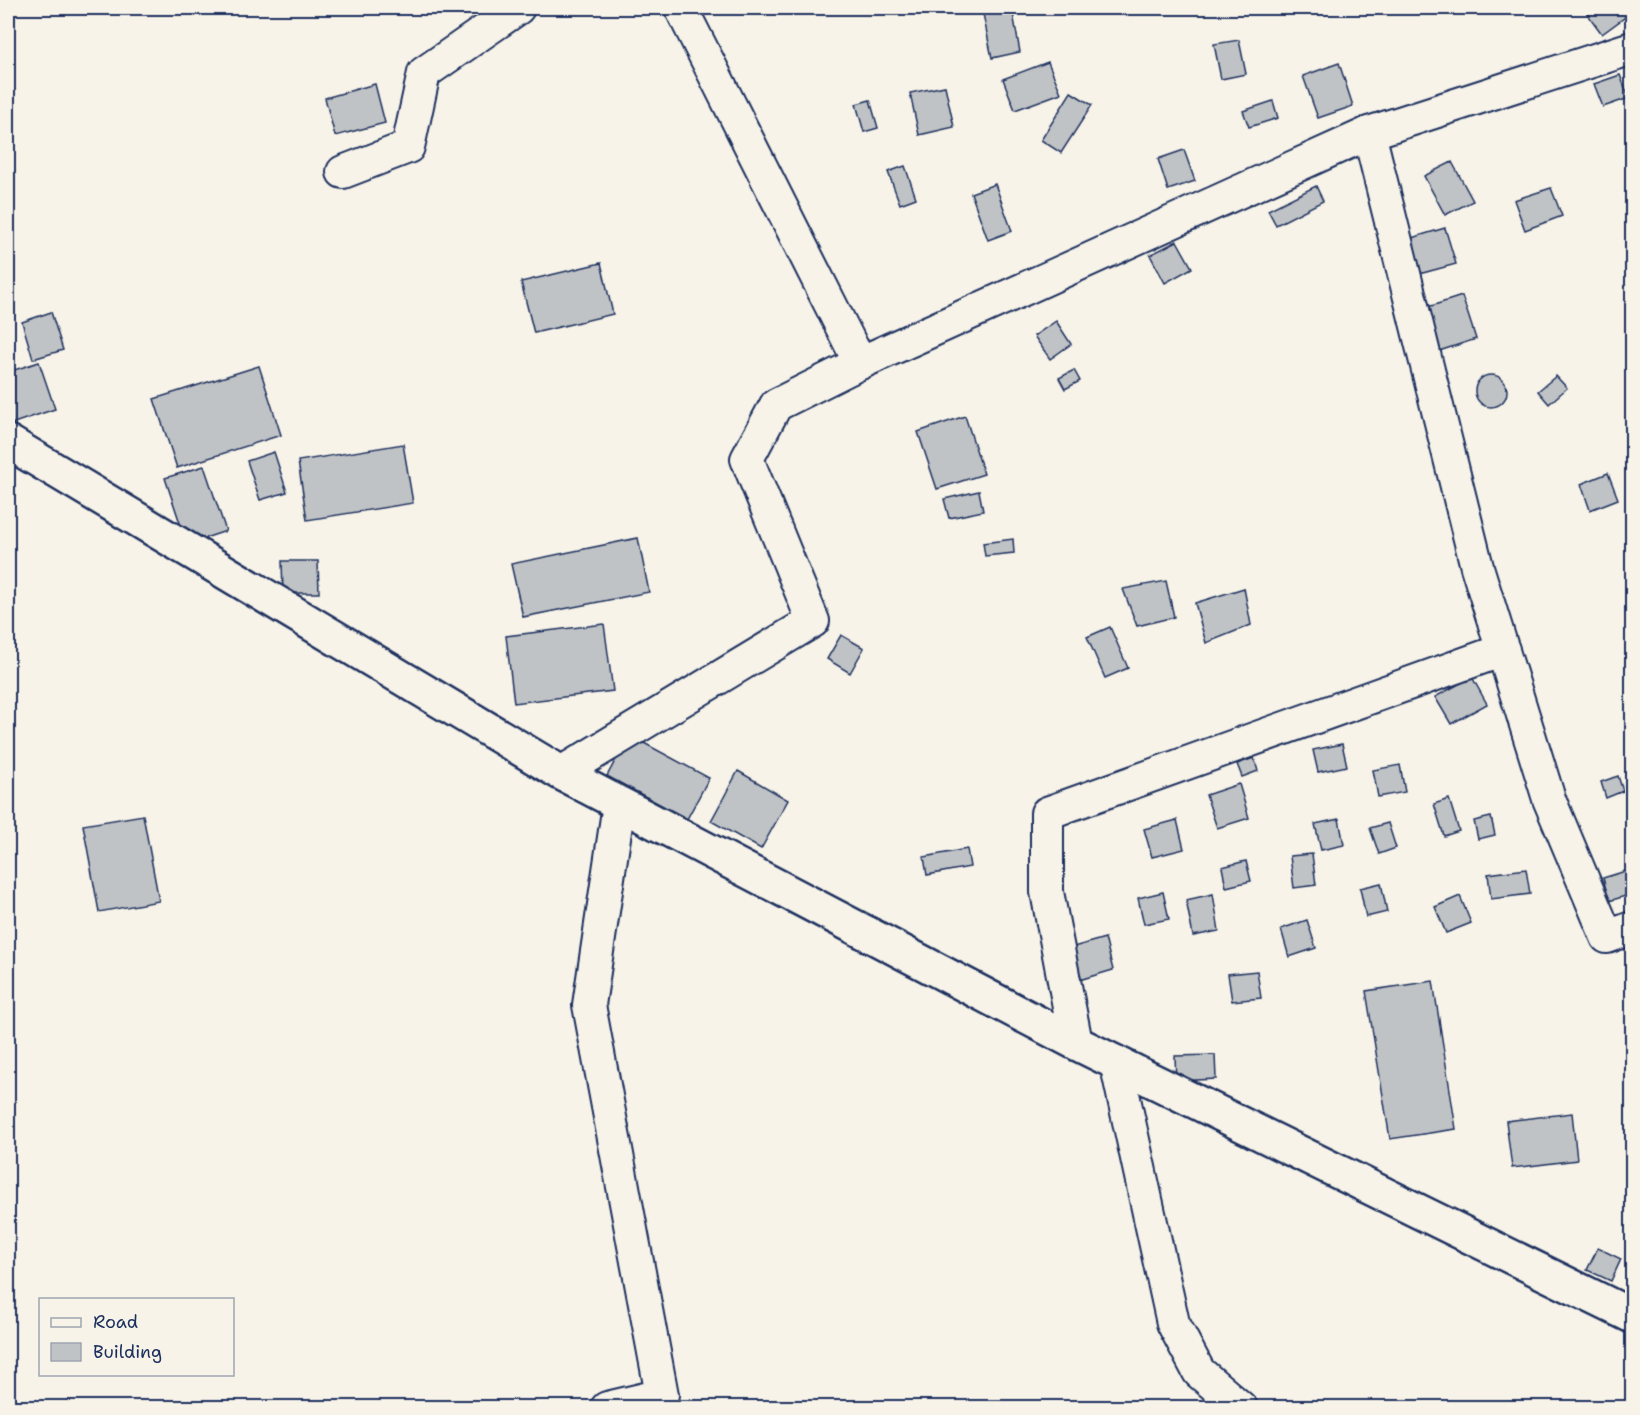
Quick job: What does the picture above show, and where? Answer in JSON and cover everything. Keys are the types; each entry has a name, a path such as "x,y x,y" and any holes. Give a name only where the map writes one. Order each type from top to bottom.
{"street":[{"path":"343,172 408,147 424,74 518,8"},
{"path":"681,8 860,363"},
{"path":"561,773 813,621 747,459 776,405 860,363 1369,133 1632,48"},
{"path":"1369,133 1477,567 1549,800 1606,937 1632,928"},
{"path":"8,442 561,773 1076,1043 1632,1316"},
{"path":"1076,1043 1047,892 1047,813 1503,650"},
{"path":"607,1407 662,1395 589,1005 619,804"},
{"path":"1116,1062 1173,1323 1198,1372 1241,1407"}],"building":[{"path":"1012,8 1020,52 992,58 982,9"},
{"path":"1583,8 1632,8 1632,12 1602,34"},
{"path":"1239,40 1246,74 1221,79 1214,44"},
{"path":"1048,62 1061,93 1015,110 1003,79"},
{"path":"1339,63 1353,106 1318,118 1303,76"},
{"path":"1620,75 1629,98 1603,107 1594,84"},
{"path":"375,84 385,123 335,136 325,98"},
{"path":"945,86 954,127 919,135 910,93"},
{"path":"1071,92 1092,105 1061,153 1041,140"},
{"path":"870,100 878,128 864,132 856,104"},
{"path":"1273,101 1278,118 1249,127 1243,111"},
{"path":"1184,150 1195,181 1168,190 1158,159"},
{"path":"1452,162 1473,201 1445,215 1424,176"},
{"path":"905,166 916,198 900,204 888,172"},
{"path":"995,184 1012,231 988,240 971,193"},
{"path":"1316,186 1323,201 1276,225 1268,210"},
{"path":"1551,188 1562,216 1525,230 1514,200"},
{"path":"1445,228 1456,264 1419,274 1408,239"},
{"path":"1177,241 1192,268 1165,283 1150,255"},
{"path":"601,263 613,314 534,333 521,282"},
{"path":"1462,296 1476,339 1436,352 1422,309"},
{"path":"51,312 63,350 33,359 22,322"},
{"path":"1056,321 1071,344 1050,359 1034,336"},
{"path":"39,362 55,409 8,425 8,372"},
{"path":"259,366 281,435 177,468 154,399"},
{"path":"1074,370 1080,381 1065,389 1059,378"},
{"path":"1491,375 1503,379 1507,391 1503,403 1491,407 1479,403 1475,391 1479,379"},
{"path":"1556,376 1567,388 1549,404 1538,391"},
{"path":"965,416 984,474 937,489 918,432"},
{"path":"403,444 413,503 307,520 298,461"},
{"path":"274,452 287,492 260,500 247,461"},
{"path":"204,466 226,531 187,544 165,478"},
{"path":"1608,473 1618,499 1590,510 1581,484"},
{"path":"979,491 983,511 949,518 944,499"},
{"path":"638,538 649,592 523,617 511,564"},
{"path":"1013,539 1014,553 985,556 983,543"},
{"path":"282,561 318,561 319,593 283,593"},
{"path":"1166,581 1174,617 1137,626 1123,589"},
{"path":"1244,588 1251,625 1206,643 1195,603"},
{"path":"604,624 613,691 514,703 506,636"},
{"path":"1110,627 1128,668 1105,678 1087,637"},
{"path":"841,635 864,648 850,673 827,659"},
{"path":"1472,677 1487,704 1451,724 1435,697"},
{"path":"629,735 709,778 687,819 607,776"},
{"path":"1342,744 1347,766 1318,772 1313,750"},
{"path":"1254,758 1258,771 1242,777 1237,764"},
{"path":"1400,765 1405,792 1378,797 1373,770"},
{"path":"738,771 788,800 761,849 711,821"},
{"path":"1618,776 1623,791 1606,798 1601,782"},
{"path":"1239,784 1249,818 1217,828 1206,795"},
{"path":"1449,799 1459,831 1444,836 1434,804"},
{"path":"143,815 159,901 99,912 83,825"},
{"path":"1491,817 1495,835 1478,839 1474,821"},
{"path":"1339,819 1344,845 1321,850 1315,824"},
{"path":"1177,820 1184,849 1152,857 1144,829"},
{"path":"1388,823 1396,848 1379,854 1370,828"},
{"path":"967,849 970,867 927,875 924,857"},
{"path":"1312,854 1316,885 1294,888 1290,856"},
{"path":"1246,861 1251,881 1226,887 1222,867"},
{"path":"1526,869 1530,894 1491,899 1488,874"},
{"path":"1632,869 1632,894 1609,901 1603,878"},
{"path":"1381,883 1387,912 1366,917 1360,888"},
{"path":"1163,892 1169,919 1144,924 1138,898"},
{"path":"1213,894 1219,931 1193,936 1186,900"},
{"path":"1460,896 1471,923 1446,933 1435,907"},
{"path":"1307,920 1316,948 1289,957 1281,929"},
{"path":"1105,938 1113,970 1079,980 1070,948"},
{"path":"1257,971 1261,998 1232,1001 1228,974"},
{"path":"1433,981 1456,1129 1390,1139 1366,991"},
{"path":"1215,1055 1216,1079 1176,1081 1175,1056"},
{"path":"1572,1113 1577,1160 1512,1168 1506,1121"},
{"path":"1598,1248 1621,1259 1611,1281 1587,1270"}]}
